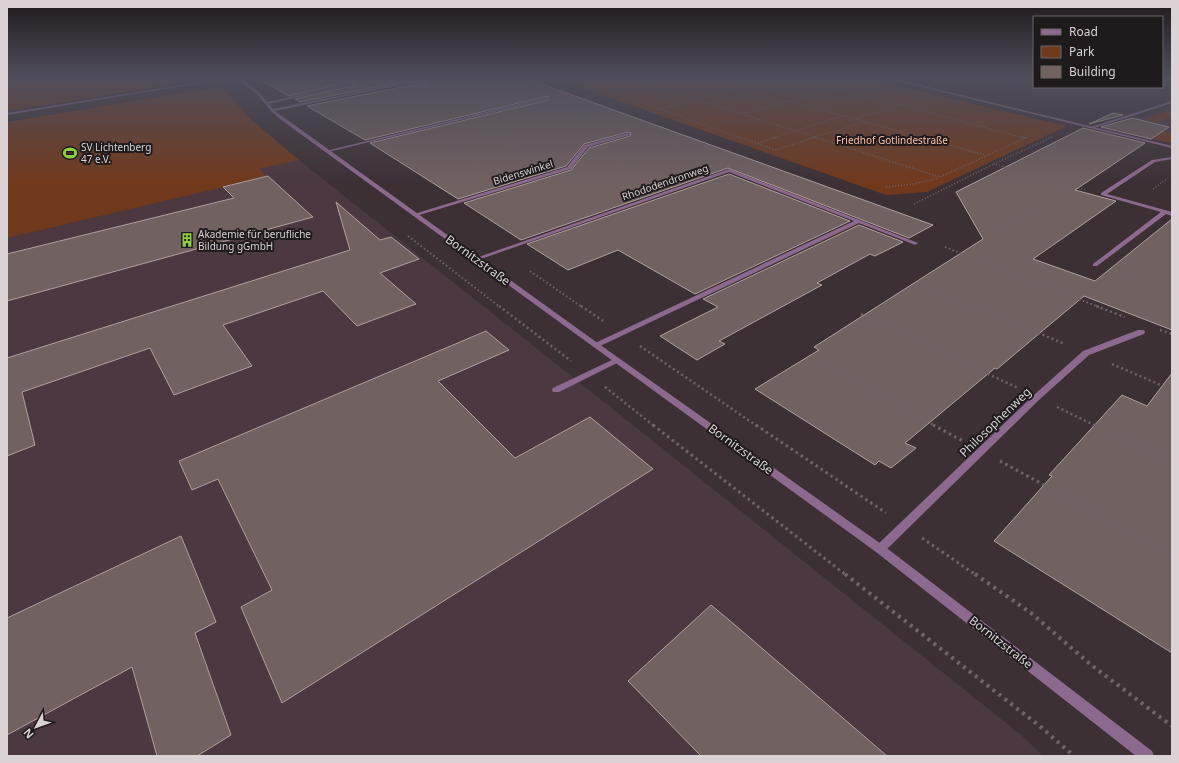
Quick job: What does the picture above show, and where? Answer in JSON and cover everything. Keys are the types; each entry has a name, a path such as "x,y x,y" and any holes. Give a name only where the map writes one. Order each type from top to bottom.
{"street":[{"name":"Bornitzstraße","path":"277,114 414,215 880,549 1147,756"},
{"path":"328,151 483,114"},
{"path":"1036,114 1172,147"},
{"path":"1093,127 1135,114"},
{"name":"Bidenswinkel","path":"414,215 569,168 586,146 628,134"},
{"path":"1103,194 1154,161 1172,158"},
{"path":"729,170 915,243"},
{"name":"Rhododendronweg","path":"476,259 729,170"},
{"path":"1103,194 1172,214"},
{"path":"1095,265 1165,212"},
{"path":"596,346 858,221"},
{"name":"Philosophenweg","path":"880,549 1037,397 1086,354 1140,332"},
{"path":"556,390 617,361"}],"path":[{"path":"583,114 605,122"},
{"path":"672,114 776,150 865,122"},
{"path":"742,114 940,177"},
{"path":"834,114 985,156"},
{"path":"856,119 873,114"},
{"path":"886,187 913,184 940,177 1025,138 933,114"},
{"path":"758,143 842,116"},
{"path":"914,204 1058,134 1088,126"},
{"path":"496,128 488,130 569,168"},
{"path":"645,138 729,170"},
{"path":"450,149 514,184"},
{"path":"578,155 615,159 652,176"},
{"path":"994,164 1103,194"},
{"path":"993,232 1071,186"},
{"path":"402,231 1042,728 1074,756"},
{"path":"945,247 1132,319"},
{"path":"500,251 1031,613 1090,664 1172,726"},
{"path":"1095,265 1172,292"},
{"path":"932,289 1172,390"},
{"path":"1159,330 1172,334"}],"shaded area":[{"path":"1150,114 1172,114 1172,144 1121,132 1114,126"},
{"path":"299,160 1020,734 1043,756 7,756 7,238 266,177 258,169"}],"green space":[{"path":"58,114 245,114 299,160 259,169 267,177 7,238 7,122"},
{"name":"Friedhof Gotlindestraße","path":"655,114 1015,114 1067,126 927,192 886,195"},
{"path":"1162,114 1172,114 1172,117 1158,122 1146,119"},
{"path":"1136,124 1172,133 1172,143 1130,133"}],"building":[{"path":"320,114 475,114 365,140"},
{"path":"492,114 624,114 933,225 909,238 728,168 521,240 464,203 571,170 589,148 630,136 631,133 628,132 584,144 566,166 458,199 370,143"},
{"path":"1112,114 1123,115 1089,124"},
{"path":"1132,118 1169,127 1151,139 1101,127"},
{"path":"1083,128 1145,143 1075,190 1116,201 1033,259 1095,281 1172,219 1172,330 1084,296 997,369 995,368 905,443 916,448 891,468 879,461 875,465 755,389 819,350 814,347 983,239 956,192"},
{"path":"729,174 850,221 695,294 618,250 568,270 527,244"},
{"name":"Akademie für berufliche Bildung gGmbH","path":"268,176 313,217 7,301 7,254 234,198 223,187"},
{"path":"336,202 380,240 391,237 419,259 380,273 416,304 357,326 323,291 223,325 252,366 174,395 150,348 22,392 35,445 7,456 7,358 350,250"},
{"path":"859,225 903,242 875,256 870,254 817,283 822,285 719,341 725,344 697,360 660,336 718,307 703,299"},
{"path":"486,331 509,350 438,381 515,458 590,417 653,469 282,703 241,607 272,590 218,479 192,490 179,461"},
{"path":"1172,373 1172,653 994,541 1052,476 1049,475 1122,395 1147,406"},
{"path":"181,536 216,622 195,633 231,735 197,756 157,756 132,667 7,735 7,618"},
{"path":"711,605 887,756 701,756 628,681"}],"place":[{"name":"SV Lichtenberg 47 e.V.","path":"70,153"},
{"name":"Akademie für berufliche Bildung gGmbH","path":"187,240"}]}
